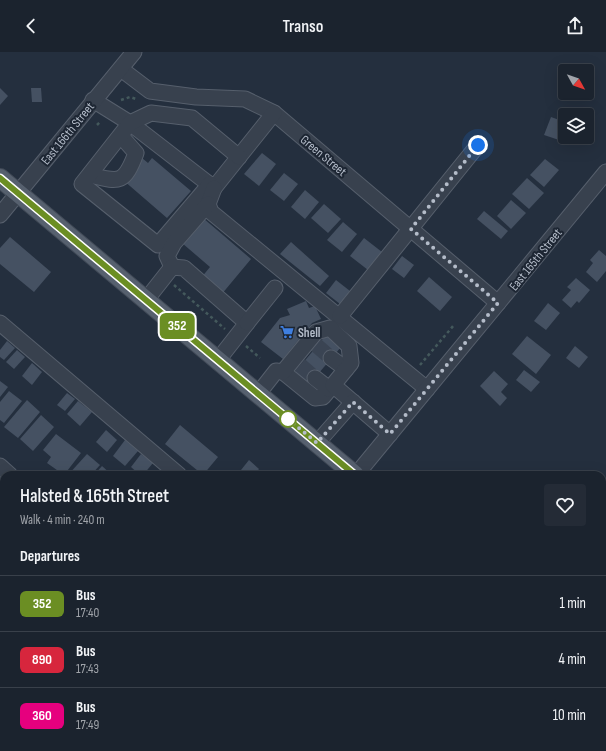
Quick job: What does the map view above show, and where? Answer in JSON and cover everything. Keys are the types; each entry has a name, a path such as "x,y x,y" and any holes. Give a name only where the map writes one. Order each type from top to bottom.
{"main road":[{"path":"0,178 350,471"}],"street":[{"name":"East 166th Street","path":"0,215 134,52"},
{"name":"Green Street","path":"121,69 150,91 196,97 245,99 274,113 498,303"},
{"path":"93,100 130,123 212,186"},
{"path":"239,156 192,118 151,113 130,123 82,184 158,245 239,156 274,113"},
{"path":"90,175 114,181 121,179 131,165 136,153 121,136"},
{"path":"340,316 478,145"},
{"name":"East 165th Street","path":"358,471 606,172"},
{"path":"172,267 167,256 174,243 208,204 212,186"},
{"path":"208,204 211,212 340,316 427,389"},
{"path":"146,300 172,267"},
{"path":"172,267 184,268 247,323"},
{"path":"218,360 275,288"},
{"path":"0,323 174,471"},
{"path":"258,394 276,371 283,372 315,398 323,397 351,363 349,346 330,328 316,332 313,342 297,362 283,372"},
{"path":"331,358 346,369"},
{"path":"315,378 353,402 390,434"},
{"path":"317,443 353,402"}],"path":[{"path":"173,285 231,334"},
{"path":"418,368 454,325"},
{"path":"242,343 260,358"}],"building":[{"path":"0,88 8,96 0,105"},
{"path":"31,88 41,88 42,102 32,102"},
{"path":"551,117 558,120 558,140 544,135"},
{"path":"262,153 276,164 259,186 244,174"},
{"path":"142,158 148,163 152,158 191,191 167,218 123,180"},
{"path":"545,159 559,170 544,187 530,175"},
{"path":"284,173 298,184 284,201 270,190"},
{"path":"527,178 544,193 529,209 512,194"},
{"path":"305,190 319,202 305,219 291,207"},
{"path":"511,200 526,213 511,229 497,216"},
{"path":"324,204 341,219 328,233 311,218"},
{"path":"484,211 508,231 501,239 477,219"},
{"path":"203,218 251,259 221,295 201,278 210,267 182,243"},
{"path":"343,222 357,234 342,252 327,240"},
{"path":"10,237 51,272 34,292 0,264 0,248"},
{"path":"364,238 382,252 368,270 350,256"},
{"path":"291,242 329,276 320,286 280,254"},
{"path":"599,250 606,256 606,271 597,282 586,272 593,263 590,260"},
{"path":"402,256 414,265 404,278 392,269"},
{"path":"429,277 452,297 440,311 417,291"},
{"path":"576,278 590,290 579,303 577,301 571,308 562,300 571,290 567,287"},
{"path":"336,280 350,291 340,304 326,293"},
{"name":"Shell","path":"306,301 309,308 315,306 321,319 312,323 283,359 261,342 280,318 290,315 287,309"},
{"path":"548,303 560,313 546,330 534,321"},
{"name":"Shell","path":"326,335 341,347 307,387 293,375"},
{"path":"527,336 551,355 536,374 512,354"},
{"path":"7,341 15,348 4,360 0,357 0,350"},
{"path":"575,346 588,357 579,368 566,358"},
{"path":"17,350 25,357 14,369 6,362"},
{"path":"32,363 42,372 32,385 22,376"},
{"path":"524,370 540,382 531,392 516,380"},
{"path":"494,371 508,384 501,392 507,398 500,406 480,386"},
{"path":"0,381 8,387 0,397"},
{"path":"9,391 22,401 4,423 0,420 0,402"},
{"path":"67,393 75,399 65,411 57,405"},
{"path":"27,400 40,412 18,438 4,427"},
{"path":"78,401 92,412 80,426 67,414"},
{"path":"41,415 54,427 33,451 20,439"},
{"path":"180,425 218,457 206,471 198,471 165,444"},
{"path":"106,430 117,440 107,452 96,442"},
{"path":"56,434 81,453 67,471 58,471 47,463 51,457 43,450"},
{"path":"125,440 138,451 125,466 113,456"},
{"path":"87,454 100,465 95,471 72,471"},
{"path":"141,454 153,463 146,471 136,471 131,467"},
{"path":"249,460 259,469 257,471 240,471"},
{"path":"102,466 108,471 98,471"}],"tunnel":[{"path":"316,345 331,358"},
{"path":"300,365 315,378"}],"bus line":[{"name":"352","path":"0,178 350,471"}],"place":[{"name":"Shell","path":"287,332"}],"route":[{"path":"288,419 317,443 353,402 390,434 498,303 411,229 478,145"}]}
